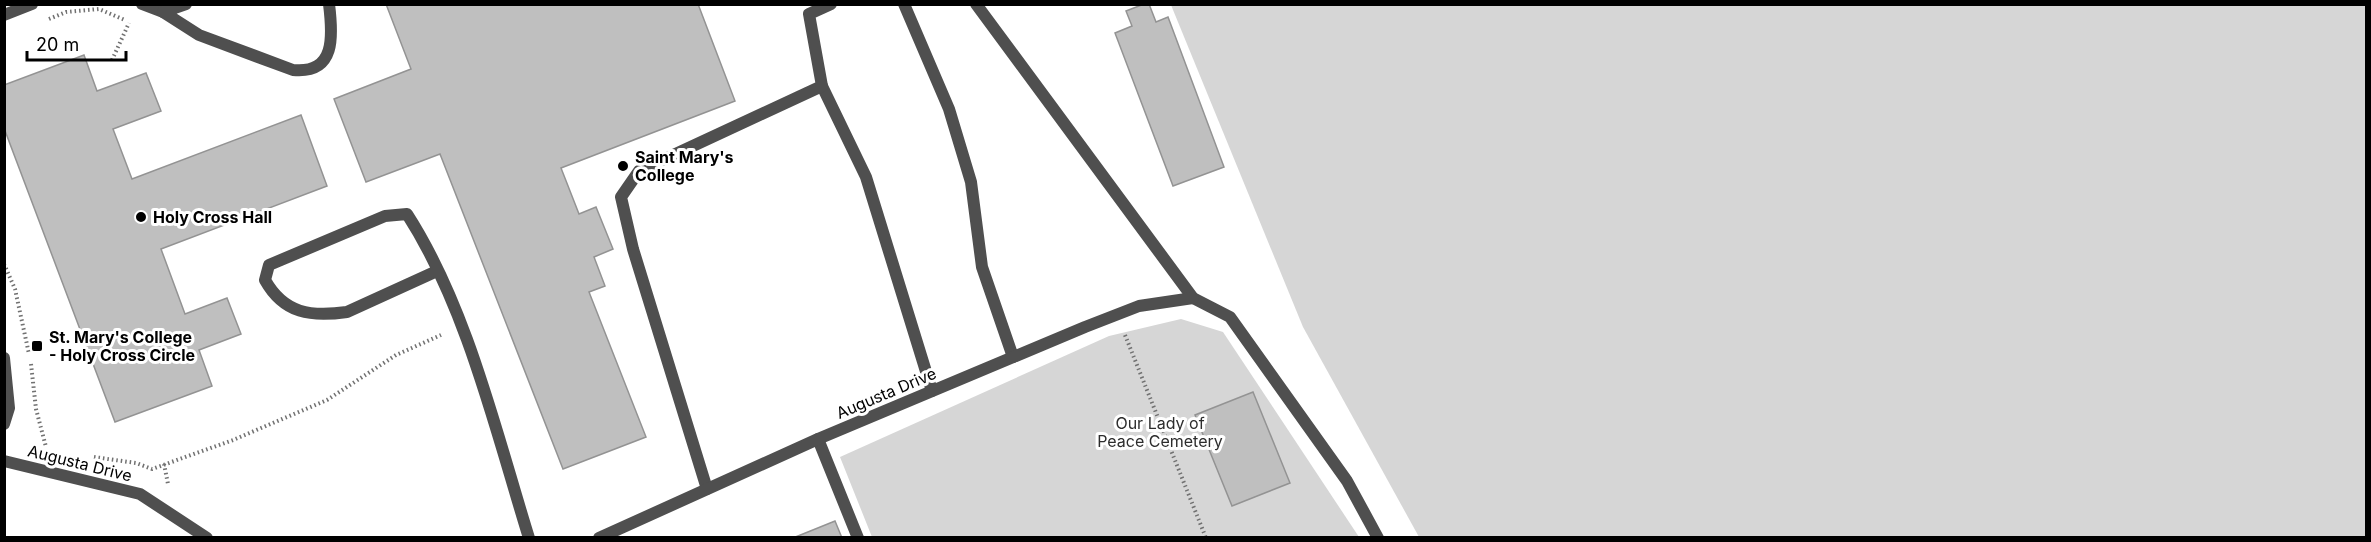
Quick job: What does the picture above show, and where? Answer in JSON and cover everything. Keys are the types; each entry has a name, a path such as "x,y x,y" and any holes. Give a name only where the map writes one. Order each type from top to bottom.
{"street":[{"path":"4,15 32,4"},
{"path":"142,4 163,12 199,35 293,70 307,72 320,65 329,53 332,30 329,4"},
{"path":"163,12 186,4"},
{"path":"831,4 809,14 822,86 866,177 932,391"},
{"path":"904,4 952,119 971,182 982,267 1013,357"},
{"path":"976,4 1193,298 1230,317 1347,481 1378,537"},
{"path":"707,489 633,249 621,197 639,171 822,86"},
{"path":"437,271 347,312 332,314 309,315 291,307 273,294 265,280 269,265 385,216 407,214 422,236 472,350 529,537"},
{"name":"Augusta Drive","path":"599,537 818,439 1117,314 1139,306 1193,298"},
{"path":"4,358 9,408 4,424"},
{"path":"818,439 858,537"},
{"name":"Augusta Drive","path":"4,461 140,494 207,537"}],"path":[{"path":"45,21 66,12 99,9 130,21 112,60"},
{"path":"4,264 15,289 27,343 44,447 54,450"},
{"path":"1117,314 1206,537"},
{"path":"87,456 128,462 152,469 232,440 327,400 396,354 461,326"}],"green space":[{"path":"1171,5 2366,5 2366,537 1419,537 1303,327"},
{"name":"Our Lady of Peace Cemetery","path":"1181,319 1223,332 1359,537 872,537 840,457 1109,336"}],"building":[{"path":"386,4 698,4 735,101 561,168 579,214 596,207 613,249 594,257 605,286 589,292 646,437 563,469 440,154 366,182 334,99 411,69"},
{"path":"1149,4 1156,22 1168,17 1224,167 1173,186 1115,33 1132,26 1126,11"},
{"name":"Holy Cross Hall","path":"84,55 97,91 146,73 161,111 113,129 132,179 301,115 327,186 161,249 185,314 227,298 241,334 199,350 212,386 115,422 4,128 4,85"},
{"path":"1253,392 1290,483 1232,506 1195,415"},
{"path":"835,521 842,538 793,538"}],"place":[{"name":"Saint Mary's College","path":"623,166"},
{"name":"Holy Cross Hall","path":"141,217"},
{"name":"St. Mary's College - Holy Cross Circle","path":"37,346"}]}
